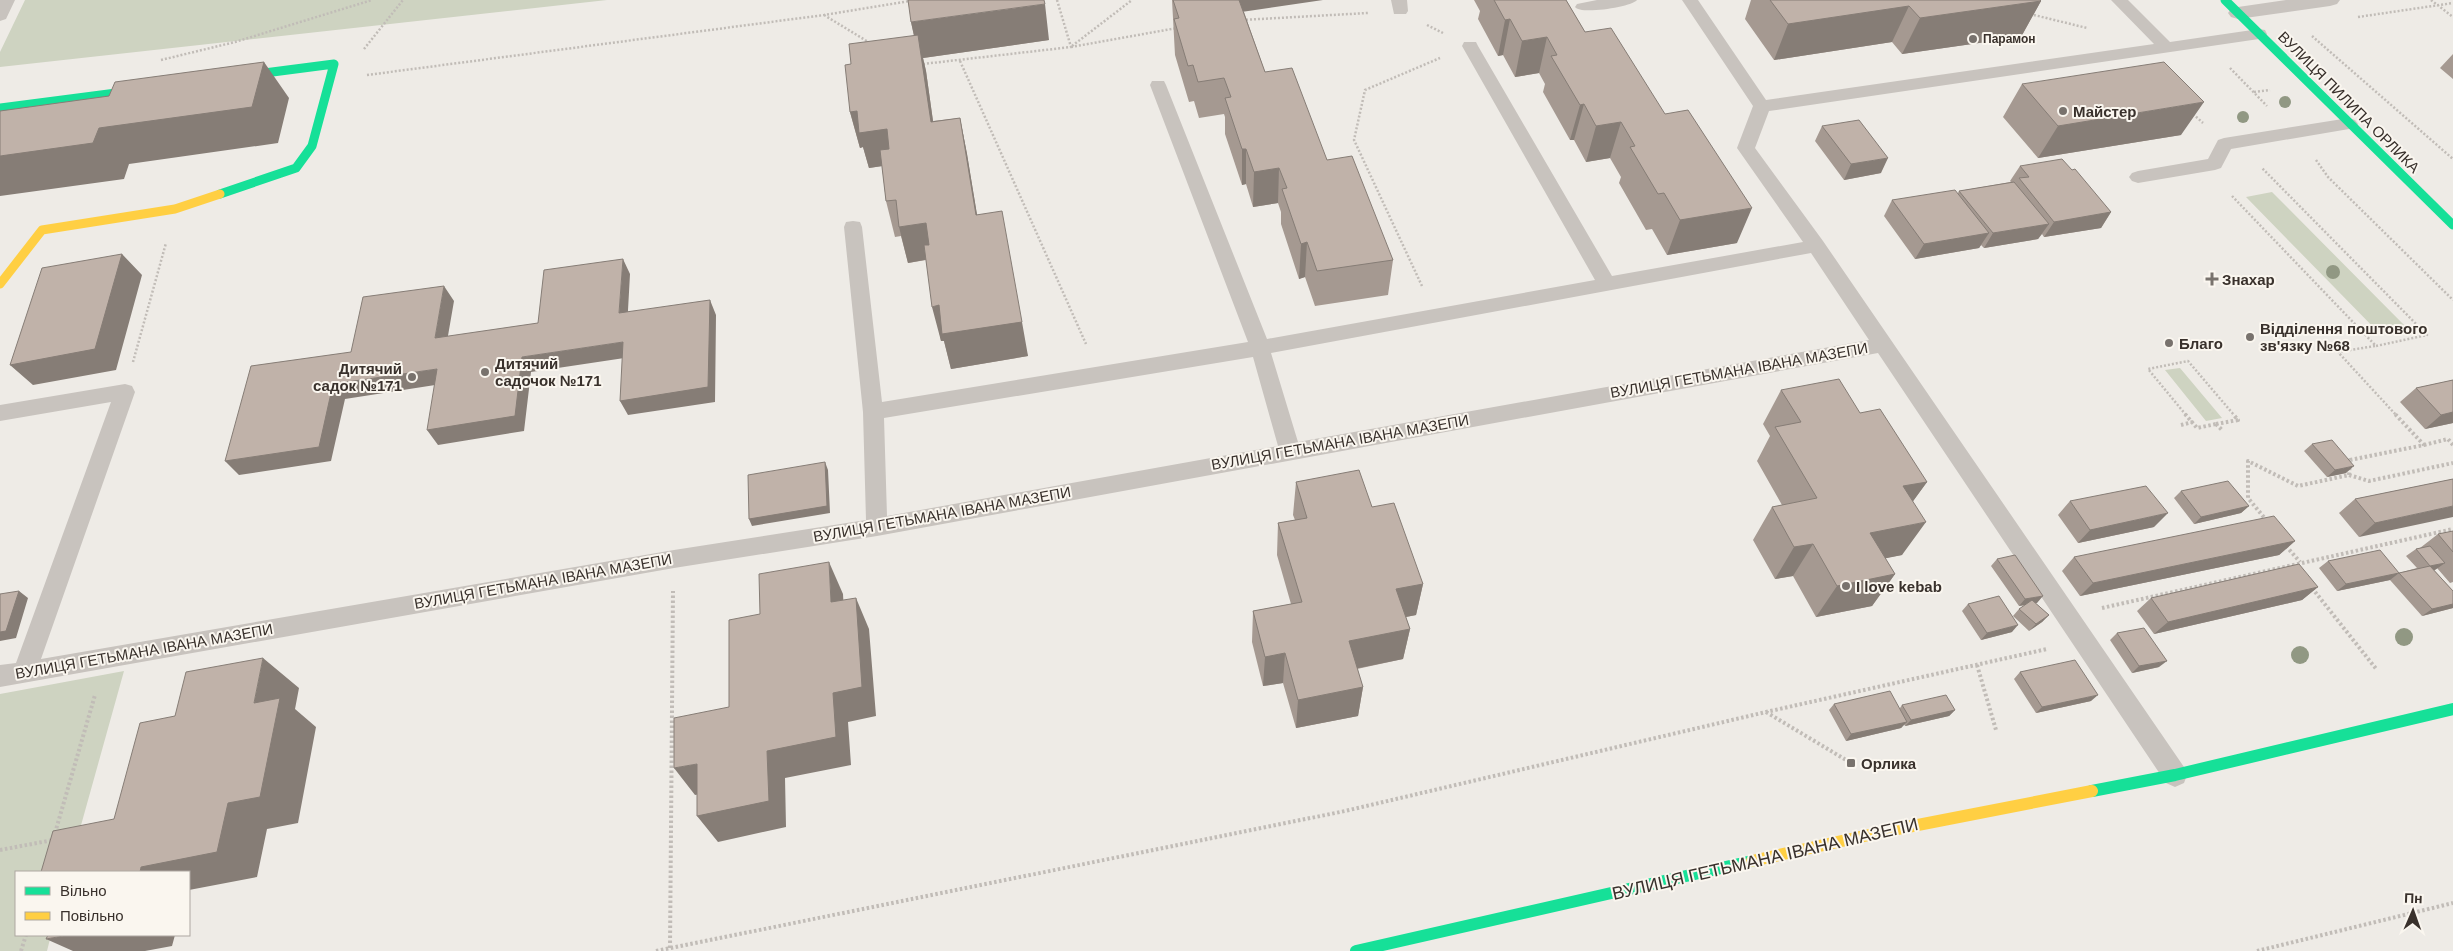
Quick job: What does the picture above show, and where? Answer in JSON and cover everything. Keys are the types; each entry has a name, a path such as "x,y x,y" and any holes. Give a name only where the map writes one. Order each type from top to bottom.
{"street":[{"path":"2231,7 2267,9 2330,0"},
{"name":"ВУЛИЦЯ ПИЛИПА ОРЛИКА","path":"2231,7 2453,226"},
{"path":"0,284 42,230 175,209 296,168 312,146 334,64 226,78"},
{"path":"0,108 157,87"},
{"name":"ВУЛИЦЯ ГЕТЬМАНА ІВАНА МАЗЕПИ","path":"1356,951 1887,831 2176,775 2453,709"}],"lane":[{"path":"0,16 7,0"},
{"path":"1583,7 1629,0"},
{"path":"1690,0 1762,106 2259,34"},
{"path":"2119,0 2166,47"},
{"path":"1470,46 1606,284"},
{"path":"1158,85 1260,348 1290,451"},
{"name":"ВУЛИЦЯ ГЕТЬМАНА ІВАНА МАЗЕПИ","path":"1762,106 1746,148 1816,246 2176,775"},
{"path":"2138,177 2215,164 2224,144 2349,124"},
{"path":"853,227 873,412 877,528"},
{"path":"873,412 1260,348 1816,246"},
{"name":"ВУЛИЦЯ ГЕТЬМАНА ІВАНА МАЗЕПИ","path":"0,676 674,559 877,528 1290,451 1883,345"},
{"path":"0,413 125,392 24,672"}],"path":[{"path":"158,61 235,42 372,0"},
{"path":"359,55 403,0"},
{"path":"362,76 824,15 916,0"},
{"path":"1057,0 1072,47"},
{"path":"1072,47 1132,0"},
{"path":"2431,0 2453,18"},
{"path":"2349,18 2453,3"},
{"path":"1234,20 1399,6 1470,46"},
{"path":"2267,9 2300,26 2453,159"},
{"path":"2030,14 2088,28"},
{"path":"824,15 872,45"},
{"path":"914,64 960,61 1072,47 1180,28"},
{"path":"1435,316 1354,140 1365,90 1470,46"},
{"path":"960,61 1100,374"},
{"path":"2225,63 2270,109"},
{"path":"2193,113 2206,127"},
{"path":"2312,155 2328,177 2453,300"},
{"path":"2257,163 2427,335 2338,352 2424,444"},
{"path":"2232,196 2376,346"},
{"path":"143,328 159,268"},
{"path":"2188,361 2238,420 2216,424 2197,428 2148,369 2188,361"},
{"path":"2181,425 2193,422"},
{"path":"2216,424 2222,430"},
{"path":"2349,475 2350,460 2448,439 2453,445"},
{"path":"2271,526 2248,498 2248,461 2298,486 2349,475 2369,481 2453,463"},
{"path":"2093,610 2453,529"},
{"path":"2282,541 2300,562"},
{"path":"670,948 674,559"},
{"path":"2292,564 2298,571"},
{"path":"2310,586 2376,670"},
{"path":"656,951 1345,811 1766,712 2057,647"},
{"path":"51,848 105,657"},
{"path":"1977,665 1996,730"},
{"path":"1766,712 1851,763"},
{"path":"0,850 53,840"},
{"path":"2257,951 2453,903"},
{"path":"21,951 26,936"}],"green space":[{"path":"25,0 607,0 0,67 0,52"},
{"path":"2272,192 2408,329 2380,334 2246,197"},
{"path":"2180,368 2222,418 2206,421 2165,370"},
{"path":"124,671 68,871 15,871 15,936 51,936 47,951 0,951 0,694"}],"building":[{"path":"908,0 1044,0 1045,4 911,22"},
{"path":"1173,0 1239,0 1265,72 1292,68 1327,160 1352,156 1393,260 1317,271 1307,242 1301,244 1282,189 1287,188 1279,168 1254,172 1246,149 1242,149 1225,98 1231,97 1224,78 1198,82 1193,65 1188,66 1174,19 1179,18"},
{"path":"1494,0 1566,0 1585,32 1611,28 1665,114 1688,110 1752,208 1680,220 1664,193 1658,194 1630,147 1635,146 1621,122 1596,126 1584,104 1580,105 1551,56 1557,55 1547,37 1522,41 1510,19 1505,20"},
{"path":"1770,0 2041,1 1920,18 1909,6 1788,24"},
{"path":"918,35 931,122 960,118 976,215 1002,211 1022,322 942,334 939,305 932,307 924,245 929,245 926,223 899,227 896,200 886,201 880,150 889,149 887,129 859,133 857,111 850,112 845,65 851,64 849,44"},
{"path":"264,62 252,107 99,128 93,143 0,156 0,111 109,96 115,82"},
{"path":"2164,62 2204,102 2058,126 2022,84"},
{"path":"1859,120 1888,158 1851,164 1822,126"},
{"path":"2062,159 2072,170 2075,169 2111,212 2054,222 2019,178 2029,177 2020,166"},
{"path":"2014,182 2049,224 1993,233 1959,191"},
{"path":"1955,190 1989,233 1924,244 1892,200"},
{"path":"122,254 95,349 10,365 42,268"},
{"name":"Дитячий садок №171","path":"623,259 619,313 710,300 708,387 620,401 623,342 522,357 515,416 427,430 437,369 333,384 319,447 225,461 251,366 351,352 363,297 444,286 435,338 538,323 544,270"},
{"path":"1839,379 1860,413 1880,409 1927,482 1903,486 1926,522 1870,533 1895,574 1837,586 1813,544 1794,547 1772,507 1817,498 1775,427 1801,422 1781,390"},
{"path":"2453,380 2453,412 2441,415 2416,388"},
{"path":"2332,440 2354,466 2335,470 2312,444"},
{"path":"825,462 827,506 749,519 748,475"},
{"path":"1359,470 1372,507 1394,503 1423,584 1396,589 1410,629 1349,641 1363,687 1298,700 1285,653 1265,657 1253,611 1302,602 1278,523 1307,518 1296,482"},
{"path":"2453,479 2453,506 2375,523 2355,499"},
{"path":"2228,481 2249,506 2201,517 2181,491"},
{"path":"2146,486 2168,513 2090,530 2070,501"},
{"path":"2274,516 2295,541 2093,583 2074,557"},
{"path":"2453,531 2453,552 2438,534"},
{"path":"2430,546 2445,563 2430,566 2416,549"},
{"path":"2380,550 2399,573 2346,584 2328,561"},
{"path":"2015,555 2043,596 2025,599 1997,559"},
{"path":"829,562 831,602 856,598 862,687 833,693 836,737 767,751 769,801 697,816 697,764 674,768 674,718 729,707 729,620 760,614 759,574"},
{"path":"2299,564 2318,587 2168,622 2151,598"},
{"path":"2430,566 2453,591 2453,604 2432,609 2399,573"},
{"path":"19,591 6,631 0,632 0,594"},
{"path":"1999,596 2018,625 1987,633 1968,604"},
{"path":"2032,600 2049,615 2036,624 2019,609"},
{"path":"2144,628 2167,661 2139,666 2117,633"},
{"path":"263,658 254,703 280,698 260,797 228,803 217,852 141,867 140,871 41,871 53,831 114,819 140,723 175,716 186,672"},
{"path":"2075,660 2098,695 2042,707 2020,672"},
{"path":"1890,691 1907,722 1851,734 1834,704"},
{"path":"1946,695 1955,710 1911,720 1902,705"},
{"path":"48,936 63,936 46,939"}],"traffic: fast":[{"path":"2225,0 2453,225"},
{"path":"220,194 296,168 312,146 334,64 234,77"},
{"path":"0,108 147,89"},
{"path":"2092,791 2175,775 2453,709"},
{"path":"1356,951 1752,861"}],"traffic: slow":[{"path":"0,284 42,230 175,209 220,194"},
{"path":"1752,861 1887,831 2092,791"}],"place":[{"name":"Парамон","path":"1973,39"},
{"name":"Майстер","path":"2063,111"},
{"name":"Знахар","path":"2212,279"},
{"name":"Відділення поштового зв'язку №68","path":"2250,337"},
{"name":"Благо","path":"2169,343"},
{"name":"Дитячий садочок №171","path":"485,372"},
{"name":"Дитячий садок №171","path":"412,377"},
{"name":"I love kebab","path":"1846,586"},
{"name":"Орлика","path":"1851,763"}]}
